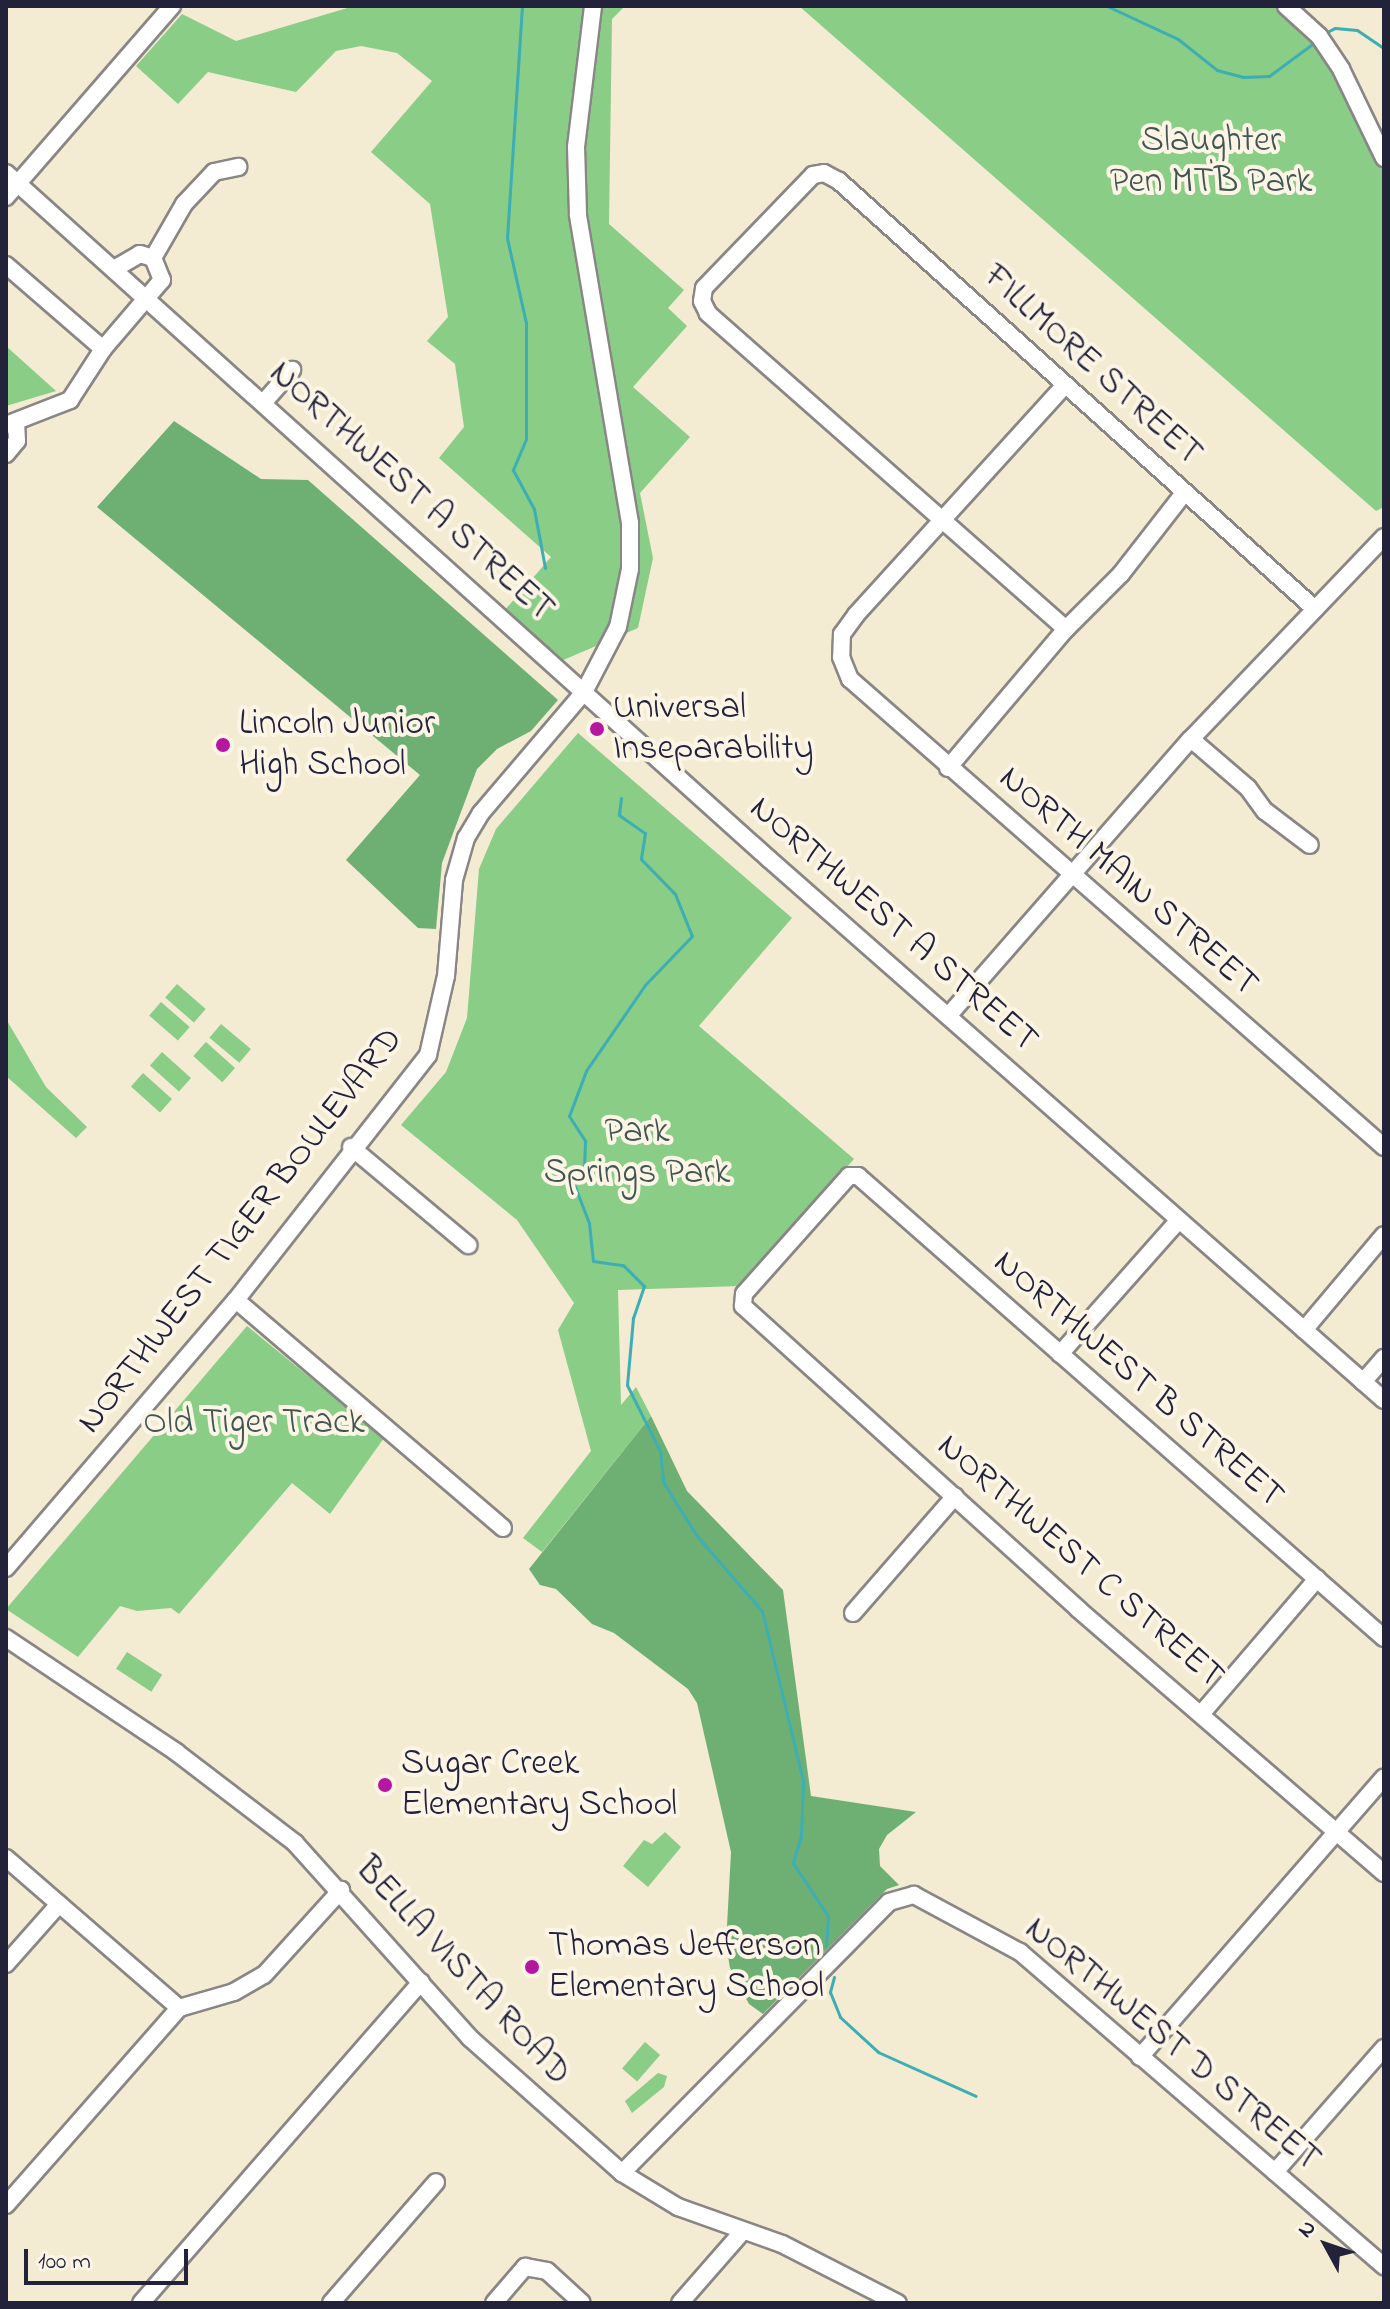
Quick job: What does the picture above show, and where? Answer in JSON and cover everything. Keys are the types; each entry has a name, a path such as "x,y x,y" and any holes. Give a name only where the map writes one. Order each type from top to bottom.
{"street":[{"path":"6,197 12,178 172,6"},
{"name":"NORTHWEST TIGER BOULEVARD","path":"6,1568 236,1300 351,1147 428,1055 446,976 454,880 466,838 481,813 584,692 618,627 630,569 622,475 578,214 576,147 593,6"},
{"path":"1286,6 1323,42 1384,158"},
{"path":"153,258 184,204 214,172 238,167"},
{"name":"FILLMORE STREET","path":"942,518 708,313 702,301 704,288 813,175 824,173 839,181 1315,609"},
{"name":"NORTHWEST A STREET","path":"12,178 584,692 1384,1400"},
{"path":"114,269 140,254 153,258"},
{"path":"6,454 17,441 11,423 70,400 103,349 162,280 153,258"},
{"path":"6,265 103,349"},
{"path":"264,402 292,370"},
{"path":"1065,385 942,518 1066,629"},
{"path":"948,768 1066,629 1121,574 1184,493"},
{"name":"NORTH MAIN STREET","path":"942,518 842,634 841,657 850,679 1069,875 1384,1147"},
{"path":"949,1015 1191,739 1384,537"},
{"path":"1191,739 1265,811 1310,845"},
{"path":"351,1147 468,1245"},
{"name":"NORTHWEST B STREET","path":"744,1294 849,1176 858,1176 1384,1638"},
{"path":"1060,1354 1179,1220"},
{"path":"1304,1330 1384,1235"},
{"name":"NORTHWEST C STREET","path":"744,1294 743,1306 1384,1873"},
{"path":"236,1300 503,1528"},
{"path":"1363,1382 1384,1358"},
{"path":"853,1613 955,1496"},
{"path":"1202,1713 1317,1579"},
{"name":"BELLA VISTA ROAD","path":"6,1638 260,1813 341,1890 470,2038 622,2173 678,2207 820,2261 898,2303"},
{"path":"1140,2057 1384,1777"},
{"path":"6,1858 179,2008"},
{"path":"6,2205 179,2008 234,1992 264,1975 341,1890"},
{"name":"NORTHWEST D STREET","path":"622,2173 889,1902 908,1895 921,1896 1020,1952 1384,2266"},
{"path":"6,1964 59,1904"},
{"path":"141,2303 421,1982"},
{"path":"1275,2172 1384,2048"},
{"path":"331,2303 436,2182"},
{"path":"680,2303 743,2231"},
{"path":"494,2303 525,2267 547,2271 582,2303"}],"green space":[{"path":"354,6 625,6 612,19 609,224 684,290 668,308 687,326 633,387 690,437 640,493 653,558 638,628 561,661 504,611 551,557 439,458 464,427 455,364 427,341 448,317 430,204 371,152 432,81 397,53 361,46 336,51 296,92 208,72 178,104 136,66 182,14 236,41"},
{"name":"Slaughter Pen MTB Park","path":"799,6 1279,6 1333,60 1384,154 1384,507 1376,511"},
{"path":"6,346 56,391 6,406"},
{"path":"174,421 261,479 308,480 558,700 531,731 497,749 477,769 442,863 436,929 418,928 346,860 420,775 97,507"},
{"name":"Park Springs Park","path":"578,733 792,918 699,1026 854,1159 741,1286 618,1290 621,1405 636,1387 651,1416 542,1552 523,1538 591,1451 558,1330 574,1303 517,1220 401,1125 446,1072 467,1018 479,869 496,829"},
{"path":"177,984 206,1009 194,1023 165,998"},
{"path":"161,1002 190,1027 178,1041 149,1016"},
{"path":"6,1019 46,1087 87,1127 76,1138 6,1076"},
{"path":"221,1024 251,1049 239,1063 209,1038"},
{"path":"206,1042 235,1068 222,1082 193,1056"},
{"path":"162,1052 191,1078 179,1091 150,1065"},
{"path":"143,1073 172,1099 160,1112 131,1086"},
{"name":"Old Tiger Track","path":"247,1326 384,1438 330,1514 292,1483 179,1614 171,1608 137,1611 120,1606 78,1657 6,1609"},
{"path":"651,1416 687,1491 783,1590 811,1796 916,1812 887,1835 879,1849 880,1866 899,1885 887,1889 763,2014 749,2004 730,1968 726,1944 731,1852 697,1703 688,1689 614,1633 592,1624 556,1589 540,1585 529,1569"},
{"path":"127,1652 162,1675 151,1692 116,1669"},
{"path":"665,1832 681,1847 648,1887 623,1866 644,1840 652,1844"},
{"path":"645,2042 660,2055 637,2082 622,2068"},
{"path":"658,2073 667,2076 664,2087 632,2113 625,2101"}],"waterway":[{"path":"522,6 507,238 526,323 526,439 513,470 534,509 545,568"},
{"path":"1107,6 1178,39 1217,70 1243,77 1269,76 1315,42"},
{"path":"1323,34 1335,28 1357,30 1384,48"},
{"path":"621,798 619,815 645,833 641,859 675,894 692,936 645,985 586,1071 569,1116 585,1141 584,1171 574,1184 589,1223 593,1261 623,1265 644,1286 633,1318 627,1385 660,1451 663,1482 697,1536 762,1611 803,1781 801,1836 793,1863 828,1916 826,1946"},
{"path":"834,1977 830,1992 840,2017 878,2052 976,2096"}],"place":[{"name":"Universal Inseparability","path":"597,729"},
{"name":"Lincoln Junior High School","path":"223,745"},
{"name":"Sugar Creek Elementary School","path":"385,1785"},
{"name":"Thomas Jefferson Elementary School","path":"532,1967"}]}
